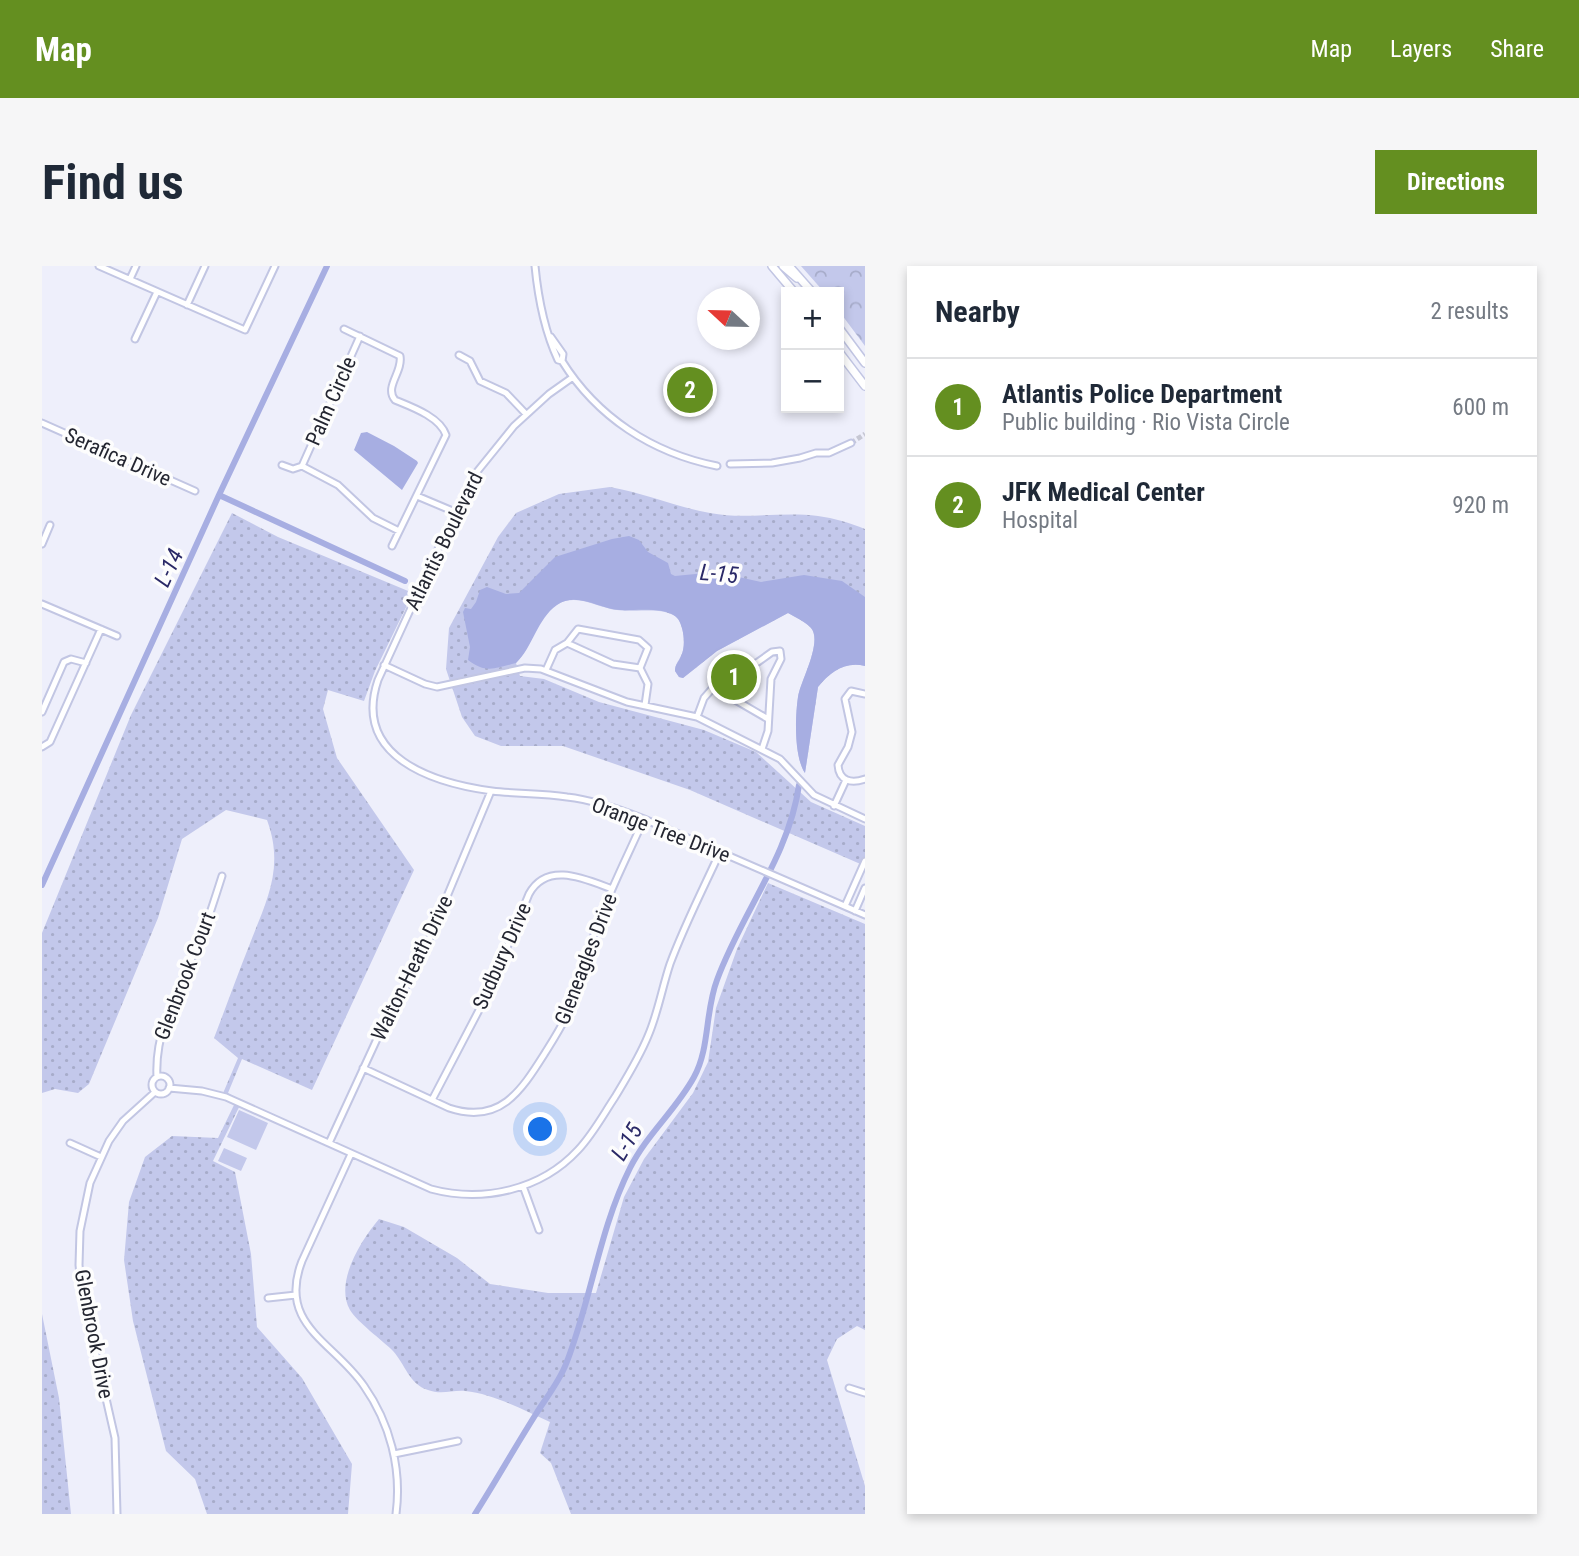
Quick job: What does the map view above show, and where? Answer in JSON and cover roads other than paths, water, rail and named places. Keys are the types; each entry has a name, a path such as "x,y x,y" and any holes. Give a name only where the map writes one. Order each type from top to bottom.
{"main road":[{"path":"772,266 790,287"},
{"path":"783,266 803,282"},
{"path":"789,266 807,287"},
{"path":"844,335 865,363"},
{"path":"844,359 865,386"}],"street":[{"path":"99,266 245,330 275,266"},
{"path":"130,279 136,266"},
{"path":"187,305 205,266"},
{"path":"535,266 540,301 551,337 563,354 562,361 573,377 606,413 639,437 676,455 717,466"},
{"path":"135,339 157,292"},
{"name":"Palm Circle","path":"344,329 400,356 401,364 390,391 395,400 421,412 444,429 446,435 392,547"},
{"name":"Palm Circle","path":"302,466 360,336"},
{"path":"459,355 470,361 480,381 506,393 526,414"},
{"name":"Atlantis Boulevard","path":"380,736 373,714 373,698 384,665 455,512 488,457 526,414 573,377"},
{"name":"Serafica Drive","path":"42,423 195,491"},
{"path":"730,464 772,463 816,453 830,453 851,443"},
{"name":"Palm Circle","path":"282,465 293,469 302,466 338,485 373,518 399,531"},
{"path":"417,496 455,512"},
{"path":"42,544 50,525"},
{"path":"42,604 117,636"},
{"path":"546,670 555,650 567,643 574,631 582,628 601,635 639,640 648,648 640,668 648,684 645,705"},
{"path":"42,747 50,742 101,629"},
{"path":"567,643 613,664 640,668"},
{"path":"697,716 704,698 718,682 772,652 780,652 781,659 771,679 768,730 762,749"},
{"path":"42,712 64,662 71,659 86,663"},
{"path":"384,665 437,687 525,668 546,670 604,694 697,716 787,765 811,793 865,819"},
{"path":"713,687 768,719"},
{"path":"865,694 851,691 845,699 852,732 848,747 838,765 840,775 846,780 865,779"},
{"name":"Orange Tree Drive","path":"380,736 397,758 413,768 450,782 491,791 570,797 608,806 865,915"},
{"path":"834,806 846,780"},
{"name":"Walton-Heath Drive","path":"329,1143 363,1068 420,961 491,791"},
{"name":"Gleneagles Drive","path":"363,1068 454,1110 476,1112 501,1106 519,1093 567,1016 592,940 644,819"},
{"name":"Glenbrook Drive","path":"117,1514 115,1438 82,1293 79,1265 82,1215 90,1183 109,1141 122,1121 155,1092 164,1093 169,1087 202,1091 226,1097 416,1184 441,1192 481,1195 523,1186 552,1172 578,1150 594,1130 631,1071 654,1020 677,948 720,852"},
{"path":"845,906 865,861"},
{"name":"Sudbury Drive","path":"432,1100 489,991 533,888 545,877 561,874 612,889"},
{"name":"Glenbrook Court","path":"157,1077 157,1052 163,1025 203,932 222,876"},
{"path":"855,911 865,888"},
{"path":"155,1092 152,1084 157,1077 167,1079 169,1087"},
{"path":"70,1143 102,1157"},
{"path":"351,1154 302,1261 296,1295 306,1325 348,1365 373,1399 386,1426 394,1454 398,1491 396,1514"},
{"path":"523,1186 539,1230"},
{"path":"268,1298 296,1295"},
{"path":"849,1388 865,1393"},
{"path":"394,1454 458,1441"}],"water":[{"path":"367,432 417,461 402,490 354,450 361,433"},
{"path":"629,536 639,540 648,552 668,563 671,574 675,576 716,572 761,582 804,575 842,581 865,597 865,666 851,665 838,669 818,687 805,773 797,747 796,715 798,697 813,652 814,634 809,626 788,613 717,651 683,678 675,671 683,652 683,632 678,619 673,615 650,610 612,609 580,600 564,601 550,611 516,663 486,668 468,660 470,647 463,612 465,608 471,609 480,590 487,587 506,594 519,593 555,557"}],"waterway":[{"name":"L-14","path":"42,885 219,495 327,266"},
{"name":"L-15","path":"219,495 405,581"},
{"name":"L-15","path":"475,1514 563,1371 575,1340 610,1216 630,1168 687,1089 699,1066 717,980 775,860 794,811 799,785"}],"tunnel":[{"path":"851,443 865,434"}],"place":[{"name":"JFK Medical Center","path":"690,390"},
{"name":"Atlantis Police Department","path":"734,677"}]}
